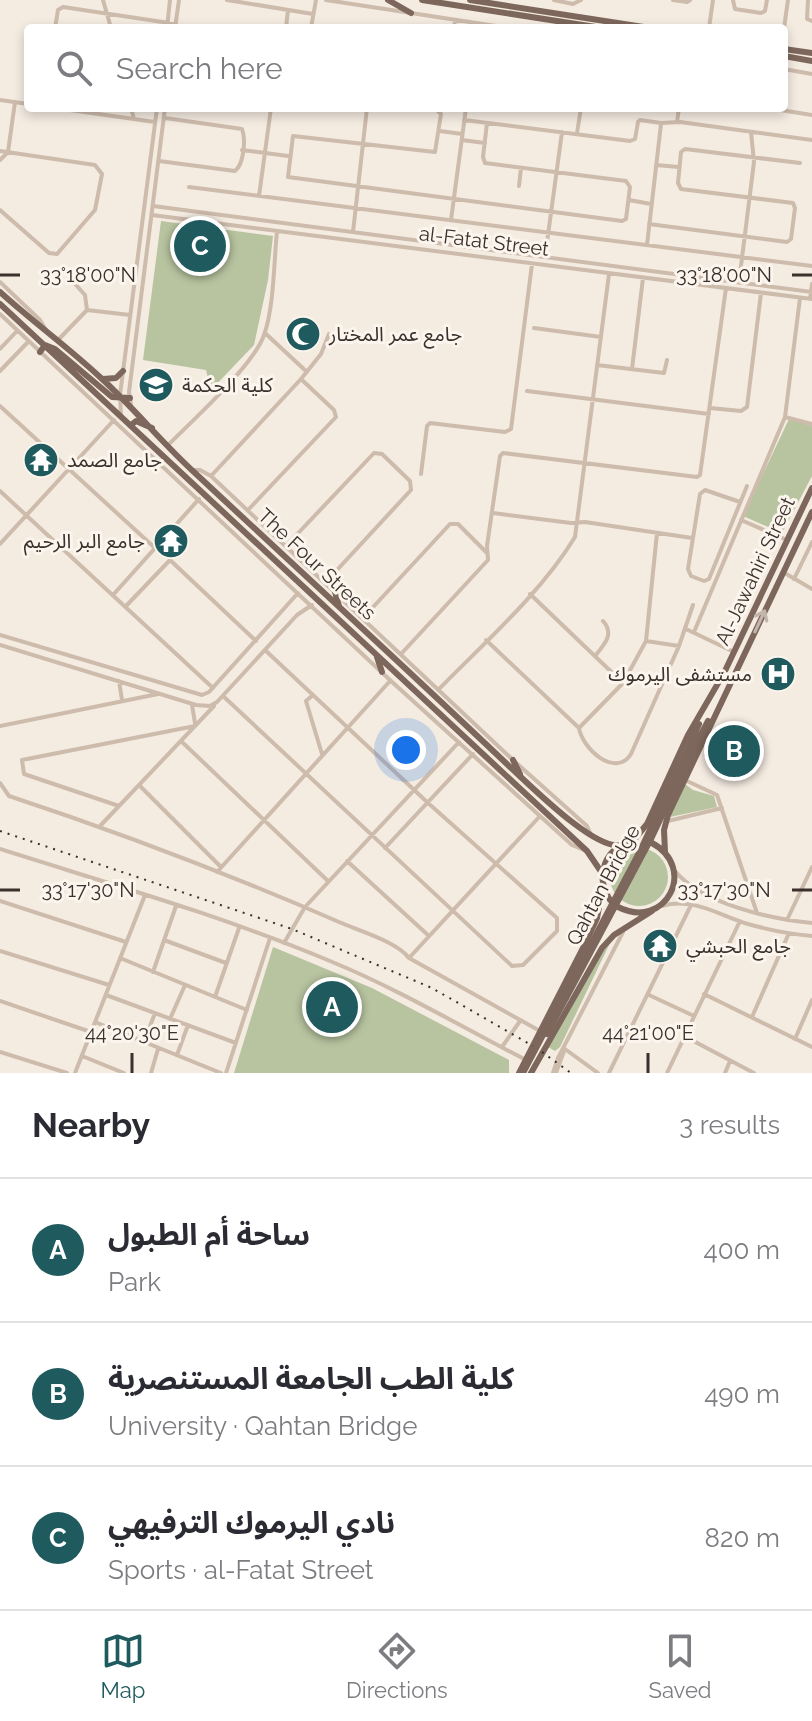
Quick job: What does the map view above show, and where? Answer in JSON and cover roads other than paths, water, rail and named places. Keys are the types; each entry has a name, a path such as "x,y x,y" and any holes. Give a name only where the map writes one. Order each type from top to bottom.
{"main road":[{"path":"388,0 411,13"},
{"path":"422,0 553,24"},
{"path":"470,0 624,24"},
{"path":"788,50 812,53"},
{"path":"788,57 812,61"},
{"name":"The Four Streets","path":"0,292 103,379 111,392 125,400 192,470 339,606 359,620 364,630 417,674 522,777 592,837 607,845 621,845"},
{"name":"The Four Streets","path":"0,304 4,314 45,345 118,417 131,425 297,578 587,851 602,873"},
{"path":"40,352 45,345 63,354 111,392"},
{"path":"103,379 116,378 123,371"},
{"path":"131,425 136,421 152,428"},
{"path":"171,462 175,476"},
{"name":"Al-Jawahiri Street","path":"705,710 812,488"},
{"name":"Al-Jawahiri Street","path":"713,716 812,512"},
{"path":"297,578 298,593"},
{"path":"335,592 339,606"},
{"path":"312,605 322,603"},
{"path":"348,627 359,620"},
{"path":"358,636 364,630"},
{"path":"376,654 382,672"},
{"path":"633,841 647,824 688,735 705,710"},
{"name":"Qahtan Bridge","path":"525,1073 694,743 705,710"},
{"path":"525,1073 602,948 630,924 659,907 672,890 674,869 665,852 663,839 666,822 713,716"},
{"name":"Qahtan Bridge","path":"694,743 713,716"},
{"path":"513,760 522,777"},
{"path":"500,772 503,782"},
{"path":"525,1073 526,1060 597,918 603,886 602,873 610,854 621,845 642,841"},
{"path":"652,843 665,852"},
{"path":"603,886 610,900"},
{"path":"618,907 635,913 652,911"}],"street":[{"path":"103,0 110,24"},
{"path":"167,24 170,0"},
{"path":"176,24 179,0"},
{"path":"227,0 313,14"},
{"path":"312,24 316,0"},
{"path":"326,0 482,24"},
{"path":"554,0 573,4 581,0"},
{"path":"673,0 690,0"},
{"path":"710,24 713,0"},
{"path":"733,0 735,9 761,13 766,9 767,0"},
{"path":"785,24 788,0"},
{"path":"808,0 806,14 807,19 812,21"},
{"path":"56,24 60,8 162,24"},
{"path":"286,24 288,10"},
{"path":"454,24 455,20"},
{"path":"788,70 812,74"},
{"path":"0,100 24,103"},
{"path":"0,160 8,152 15,102"},
{"path":"788,111 812,115"},
{"path":"84,112 155,122"},
{"path":"132,112 134,119"},
{"path":"125,400 123,371 156,112"},
{"path":"0,544 118,417 125,400 156,206 165,112"},
{"path":"259,196 270,112"},
{"path":"353,232 367,112"},
{"path":"437,112 440,113 440,131 437,150 432,153 293,136 288,177 551,212 626,218 630,185 626,181 485,163 487,123"},
{"path":"451,220 465,112"},
{"path":"577,134 580,112"},
{"path":"677,122 678,112"},
{"path":"159,161 235,171 240,168 244,133 241,128 164,118"},
{"path":"464,120 631,141 635,137 638,120 677,122 812,140"},
{"path":"647,245 661,123"},
{"path":"440,131 485,143"},
{"path":"545,257 562,132"},
{"path":"739,282 753,157 751,132"},
{"path":"649,224 789,241 795,208 791,202 680,188 681,152 684,149 800,163"},
{"path":"242,150 289,156"},
{"path":"0,151 95,165 102,174 95,210 57,254 49,253 0,210"},
{"path":"656,165 679,167"},
{"path":"519,186 521,168"},
{"path":"189,187 812,266"},
{"path":"629,200 651,204"},
{"name":"al-Fatat Street","path":"156,206 812,292"},
{"name":"al-Fatat Street","path":"154,215 811,299"},
{"path":"235,225 237,217"},
{"path":"167,446 254,352 265,333 277,231"},
{"path":"479,257 481,248"},
{"path":"421,474 427,426 430,423 505,432 511,429 532,264"},
{"path":"662,280 663,272"},
{"path":"439,689 530,594 575,537 609,273"},
{"path":"632,369 643,278"},
{"path":"0,282 40,320 46,333"},
{"path":"811,299 812,284"},
{"path":"59,339 87,310 86,298 76,285"},
{"path":"401,654 488,560 500,456 504,452 697,477 703,470 726,288"},
{"path":"527,391 710,411 741,411 747,407 761,293"},
{"path":"694,632 785,417 800,298"},
{"path":"87,310 130,315"},
{"path":"4,314 28,342 118,417 175,476 391,681 572,845 587,851"},
{"path":"534,328 601,337"},
{"path":"0,349 17,331"},
{"path":"265,333 307,372"},
{"path":"211,476 307,372 324,350 329,334"},
{"path":"0,371 28,342"},
{"path":"597,365 664,373 667,360"},
{"path":"247,511 336,417 334,410 301,379"},
{"path":"0,406 155,548"},
{"path":"785,417 812,424"},
{"path":"286,546 373,453 382,454 410,481 412,488 325,583"},
{"path":"192,470 200,470 211,476 335,592 359,620 401,654 417,674 439,689 587,826 592,837"},
{"path":"740,502 702,491 688,572 692,577 707,581 747,486"},
{"path":"0,491 213,688"},
{"path":"113,595 199,499"},
{"path":"493,513 693,538"},
{"path":"741,519 787,540"},
{"path":"359,620 450,524 458,524 488,554"},
{"path":"579,728 623,683 646,641 657,533"},
{"path":"794,579 812,542"},
{"path":"126,606 170,560 256,642"},
{"path":"783,572 812,589"},
{"path":"0,635 198,695 207,694 298,593"},
{"path":"530,594 623,683"},
{"path":"100,826 297,615 312,605"},
{"path":"486,640 579,728 582,738 605,762 618,765 631,754 679,646 693,605"},
{"path":"595,656 607,640 609,631 603,621"},
{"path":"686,629 734,652"},
{"path":"646,641 679,646"},
{"path":"0,645 191,703 205,706 217,702"},
{"path":"223,696 512,966 523,965 557,931 557,918 427,802 265,650"},
{"path":"230,670 239,679"},
{"path":"119,681 122,700"},
{"path":"219,870 391,681"},
{"path":"0,726 161,693"},
{"path":"313,695 306,701 322,754"},
{"path":"191,703 196,714 195,726"},
{"path":"119,806 24,774 22,760 195,726"},
{"path":"181,741 328,881"},
{"path":"284,943 305,907 459,742"},
{"path":"385,848 473,754"},
{"path":"685,780 716,794 757,913"},
{"path":"0,783 9,796 219,870 388,943 409,958 540,1031"},
{"path":"139,785 219,870"},
{"path":"666,822 722,808"},
{"path":"409,958 540,816"},
{"path":"0,849 284,943 389,986 526,1060"},
{"path":"347,861 429,936"},
{"path":"787,920 812,867"},
{"path":"659,907 692,903 740,921 810,936 811,923 757,913 693,887 674,869"},
{"path":"75,1073 145,895"},
{"path":"0,901 126,942"},
{"path":"609,1073 692,903"},
{"path":"153,972 176,906"},
{"path":"667,1073 740,921"},
{"path":"554,1073 556,1062 616,941 630,924"},
{"path":"215,997 239,928"},
{"path":"752,1017 789,933"},
{"path":"95,1022 224,1073 270,938"},
{"path":"164,940 227,963"},
{"path":"0,951 109,985"},
{"path":"120,958 247,1010"},
{"path":"170,1019 185,985"},
{"path":"704,994 812,1047"},
{"path":"106,995 236,1043"},
{"path":"649,995 694,1016"},
{"path":"795,1039 812,1000"},
{"path":"0,1001 91,1032"},
{"path":"144,1042 155,1013"},
{"path":"502,1047 520,1021"},
{"path":"177,1055 188,1025"},
{"path":"684,1036 754,1073"},
{"path":"151,1073 159,1048"},
{"path":"565,1049 598,1073"},
{"path":"0,1052 67,1073"},
{"path":"82,1056 124,1073"},
{"path":"725,1073 730,1061"}],"railway":[{"path":"0,831 292,929 432,988 533,1046"},
{"path":"542,1052 571,1073"}],"place":[{"name":"نادي اليرموك الترفيهي","path":"200,246"},
{"name":"جامع عمر المختار","path":"303,334"},
{"name":"كلية الحكمة","path":"156,385"},
{"name":"جامع الصمد","path":"41,460"},
{"name":"جامع البر الرحيم","path":"171,541"},
{"name":"مستشفى اليرموك","path":"778,674"},
{"name":"كلية الطب الجامعة المستنصرية","path":"734,751"},
{"name":"جامع الحبشي","path":"660,946"},
{"name":"ساحة أم الطبول","path":"332,1007"}]}
